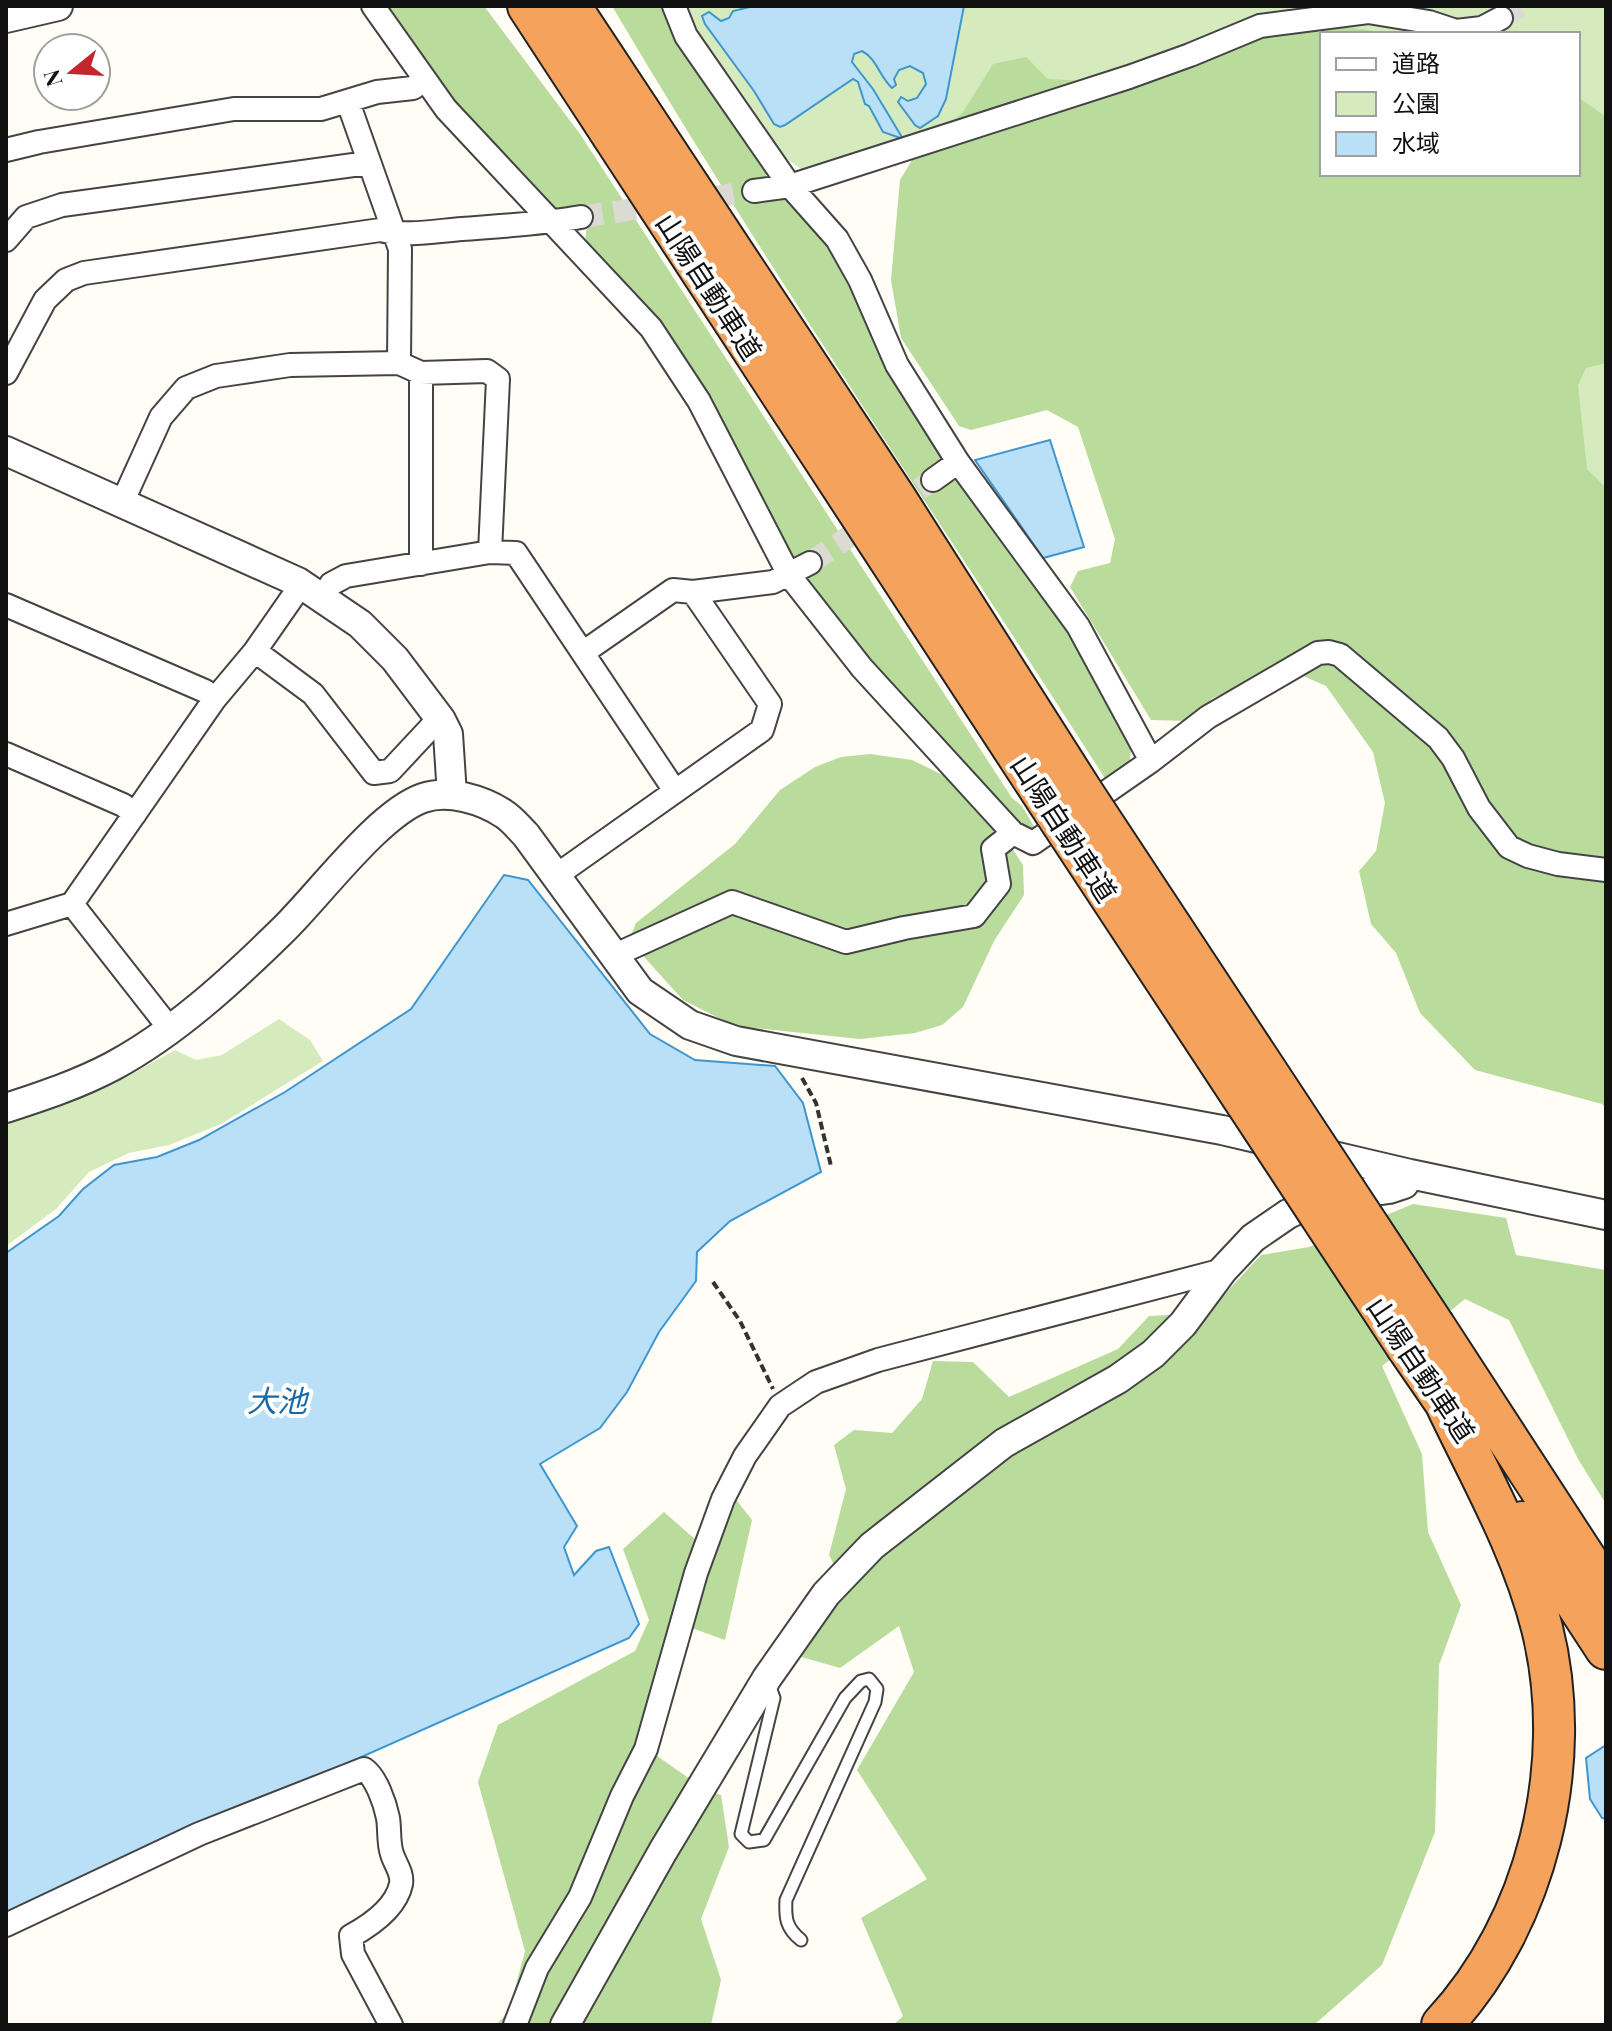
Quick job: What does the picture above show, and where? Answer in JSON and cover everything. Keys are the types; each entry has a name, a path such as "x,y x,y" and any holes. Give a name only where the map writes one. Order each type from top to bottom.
{"highway":[{"path":"504,6 680,239"},
{"name":"山陽自動車道","path":"528,6 680,239 1069,804 1421,1337 1516,1452 1606,1590"},
{"name":"山陽自動車道","path":"570,6 896,499 1069,804"},
{"path":"597,6 636,76 896,499"},
{"name":"山陽自動車道","path":"1421,1337 1444,1400 1606,1649"},
{"path":"1442,2025 1485,1970 1520,1900 1535,1860 1548,1799 1554,1736 1543,1630 1529,1586 1444,1400"},
{"path":"1516,1452 1606,1569"}],"street":[{"path":"6,18 58,6"},
{"path":"373,6 446,109 651,328 699,401 789,575 862,668 1013,833 1033,843 1151,761 1208,717 1318,653 1329,652 1340,655 1438,738 1453,758 1479,808 1509,847 1558,864 1606,870"},
{"path":"674,6 686,36 790,186 837,239 860,280 897,365 958,462 1078,626 1151,761"},
{"path":"754,191 790,186 1129,77 1260,26 1368,12 1429,22 1456,31 1482,28 1501,18"},
{"path":"6,150 234,109 321,109 377,92 413,88 424,80"},
{"path":"348,102 400,249 399,363"},
{"path":"6,240 26,217 62,205 368,163"},
{"path":"6,373 45,300 66,280 84,273 380,230 395,234 581,217"},
{"path":"122,503 161,417 186,388 216,376 290,365 399,363 421,373 487,371 498,379 490,552"},
{"path":"421,373 421,564"},
{"path":"6,451 298,582 323,596 360,624 395,659 441,720 448,734 452,795"},
{"path":"933,480 958,462"},
{"path":"323,596 331,584 346,576 490,552 516,553 675,791"},
{"path":"584,652 673,590 693,592 773,582 810,563"},
{"path":"6,924 72,904 214,700 255,651 294,595 298,582"},
{"path":"557,875 762,730 770,704 693,592"},
{"path":"6,605 205,691 214,700"},
{"path":"255,651 313,694 374,773 390,771 441,720"},
{"path":"6,754 123,805 135,814"},
{"path":"6,1108 72,1086 115,1065 170,1029 234,977 394,815 421,798 452,795 506,814 557,875 640,991 690,1025 736,1041 1222,1130 1606,1215"},
{"path":"613,956 732,902 846,942 974,916 999,884 993,849 1013,833"},
{"path":"72,904 170,1029"},
{"path":"565,2025 663,1851 767,1678 826,1594 872,1546 1004,1443 1118,1379 1153,1354 1183,1324 1223,1270 1253,1238 1288,1214 1312,1203 1389,1189 1404,1184 1410,1174"},
{"path":"515,2025 537,1968 580,1897 622,1796 646,1749 696,1573 723,1499 745,1456 780,1406 816,1382 878,1360 1223,1270"},
{"path":"6,1925 199,1834 364,1769 371,1774 388,1817 391,1853 401,1873 401,1885 385,1911 375,1922 351,1936 350,1943 391,2025"}],"lane":[{"path":"767,1678 774,1698 741,1834 749,1842 764,1840 845,1698 861,1681 869,1679 877,1689 875,1702 786,1900 785,1920 791,1932 801,1940"}],"path":[{"path":"792,1052 793,1062 816,1103 831,1166"},
{"path":"713,1282 740,1321 780,1406"}],"green space":[{"path":"382,6 484,6 580,134 1012,798 1022,806 1036,830 1025,832 853,646 805,582 807,575 790,559 756,492 585,248 586,231 591,224 580,206 555,208 545,200 441,89"},
{"path":"612,6 664,6 766,169 766,176 761,181 790,196 832,249 940,452 947,480 962,481 1076,640 1123,730 1131,750 1130,759 1127,766 1108,783 732,203"},
{"path":"684,6 1606,6 1606,147 1580,130 1580,32 1320,32 1320,35 807,173 780,154 692,24"},
{"path":"1250,24 1324,24 1382,32 1320,32 1320,176 1580,176 1580,98 1606,117 1606,363 1586,368 1578,385 1587,469 1606,488 1606,1108 1602,1104 1475,1070 1420,1013 1396,953 1371,924 1359,871 1376,851 1385,803 1373,752 1326,686 1299,674 1262,677 1213,698 1187,721 1151,720 1070,587 1078,571 1110,563 1115,539 1078,427 1047,410 971,430 959,426 901,338 891,280 900,180 915,155 963,112 993,64 1026,57 1048,79 1090,81"},
{"path":"1606,353 1606,631 1553,554 1576,362"},
{"path":"870,754 912,760 951,779 993,819 1023,865 1024,895 994,941 963,1007 942,1025 915,1033 860,1039 735,1026 683,1000 635,947 631,935 636,923 735,844 780,790 815,767 841,757"},
{"path":"279,1019 310,1040 323,1061 221,1124 169,1145 129,1153 89,1172 56,1209 6,1246 6,1121 112,1085 175,1050 196,1060 222,1055"},
{"path":"1413,1204 1506,1218 1516,1255 1606,1270 1606,1504 1578,1459 1509,1320 1465,1299 1382,1366 1422,1454 1428,1532 1461,1605 1439,1665 1435,1832 1382,1965 1314,2025 893,2025 903,2016 861,1918 927,1879 857,1770 914,1672 899,1626 840,1668 798,1656 846,1588 829,1555 846,1489 834,1445 854,1430 892,1433 922,1399 933,1361 973,1362 1009,1397 1118,1349 1149,1316 1207,1313 1261,1255 1309,1247"},
{"path":"734,1497 752,1520 725,1640 689,1627 653,1753 704,1789 721,1795 729,1847 701,1919 721,1980 711,2025 496,2025 509,2011 525,1951 478,1782 498,1725 635,1651 649,1620 623,1549 664,1512 712,1554"}],"water":[{"path":"754,6 964,6 946,99 938,116 920,128 898,102 901,97 908,101 917,98 926,84 923,73 910,66 899,70 894,79 896,85 892,88 871,58 862,51 854,54 852,62 873,89 903,139 883,132 865,104 858,82 853,79 785,125 780,127 774,124 702,16 709,12 721,21 729,18 733,11"},
{"path":"1050,440 1084,547 1043,558 975,460"},
{"name":"大池","path":"504,875 528,880 650,1034 695,1060 775,1066 803,1103 821,1172 730,1221 697,1252 696,1281 659,1332 627,1392 600,1428 540,1464 577,1526 564,1547 574,1575 596,1551 609,1547 639,1624 629,1638 6,1915 6,1253 59,1216 83,1189 114,1165 157,1157 199,1140 285,1092 411,1009"},
{"path":"1606,1745 1606,1819 1602,1818 1590,1799 1586,1758"}],"tunnel":[{"path":"1501,18 1521,6"},
{"path":"581,217 754,191"},
{"path":"810,563 933,480"}]}
